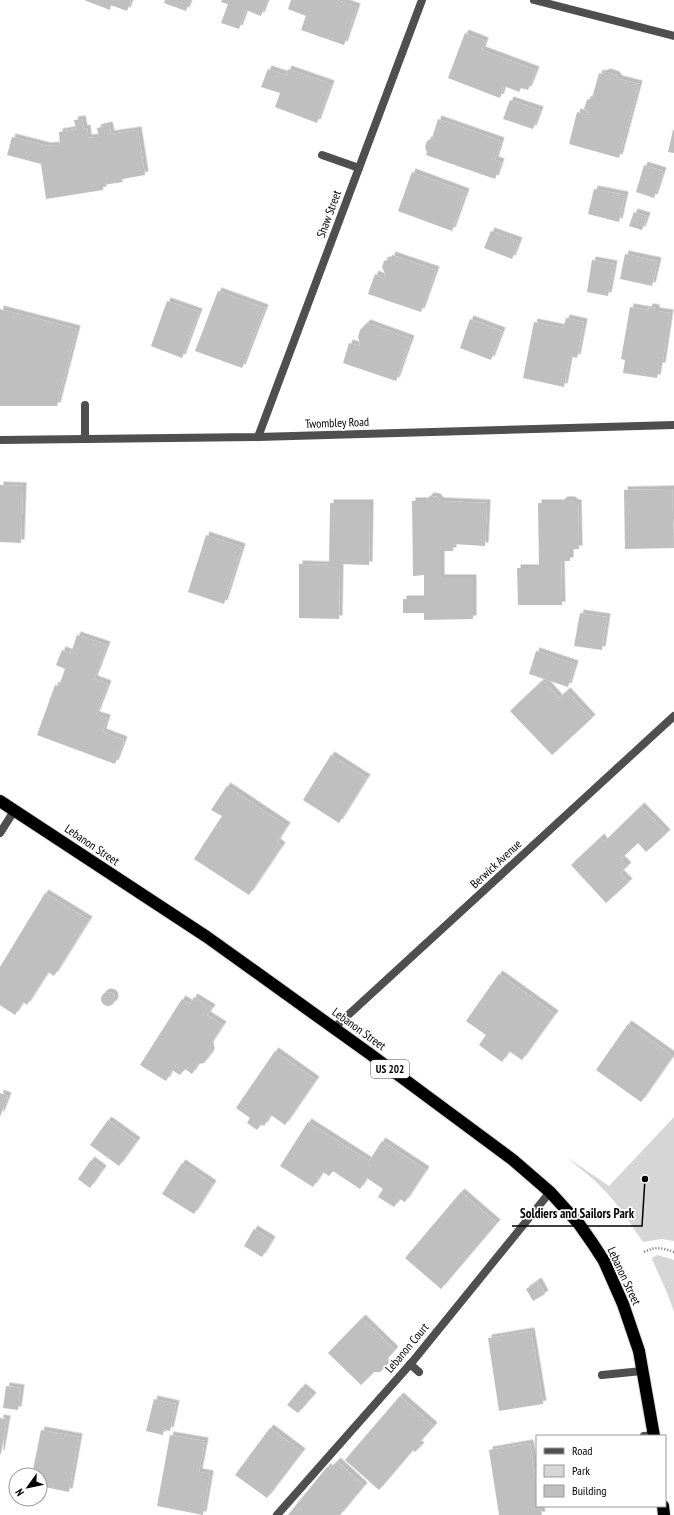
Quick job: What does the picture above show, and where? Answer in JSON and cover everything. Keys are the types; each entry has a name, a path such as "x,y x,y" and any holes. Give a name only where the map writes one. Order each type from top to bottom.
{"highway":[{"name":"Lebanon Street","path":"0,802 207,937 334,1028 513,1160 550,1192 579,1224 604,1261 623,1304 638,1351 650,1435"}],"street":[{"name":"Shaw Street","path":"258,437 422,0"},
{"path":"534,0 674,36"},
{"path":"322,155 359,168"},
{"path":"85,405 85,439"},
{"name":"Twombley Road","path":"0,440 258,437 674,426"},
{"name":"Berwick Avenue","path":"334,1028 674,716"},
{"path":"0,833 14,811"},
{"name":"Lebanon Court","path":"277,1515 410,1364 550,1192"},
{"path":"410,1364 419,1372"},
{"path":"602,1375 642,1371"}],"path":[{"path":"644,1252 656,1247 674,1252"}],"green space":[{"path":"674,1117 674,1241 662,1239 643,1242 624,1213 607,1193 568,1158 609,1186"},
{"path":"657,1255 674,1260 674,1312 652,1259"}],"building":[{"path":"84,0 131,0 127,11 111,5 110,10"},
{"path":"165,0 190,0 186,11 164,3"},
{"path":"222,0 267,0 261,16 246,10 239,29 221,23 228,4 221,2"},
{"path":"291,0 337,0 357,7 344,45 301,30 306,16 288,9"},
{"path":"465,33 485,41 482,50 536,70 528,90 521,88 519,92 504,86 500,98 448,78"},
{"path":"268,69 286,75 288,69 331,84 317,123 275,107 280,93 261,87"},
{"path":"607,72 616,75 619,79 639,84 619,158 569,144 577,112 588,115 589,112 584,109 587,100 592,98 599,73 602,74"},
{"path":"510,100 540,110 533,129 503,119"},
{"path":"82,119 84,129 87,128 88,138 99,137 97,128 109,125 111,134 138,130 145,175 122,179 123,182 103,185 103,190 46,199 41,164 7,155 12,137 47,146 60,145 59,132 76,129 74,120"},
{"path":"438,119 501,141 495,160 501,162 495,179 426,155 427,152 425,147 427,141 432,138"},
{"path":"674,130 674,153 668,152"},
{"path":"644,165 663,171 654,198 636,192"},
{"path":"412,172 466,192 452,231 398,211"},
{"path":"594,189 625,195 619,222 588,214"},
{"path":"634,212 647,216 642,230 629,226"},
{"path":"491,231 519,241 512,259 484,248"},
{"path":"625,254 658,261 652,286 620,279"},
{"path":"392,255 436,270 421,312 368,294 375,274 384,278 385,274 382,267 384,261 391,259"},
{"path":"592,260 614,264 608,296 587,292"},
{"path":"218,291 265,308 242,368 195,351"},
{"path":"167,301 199,312 182,358 151,346"},
{"path":"630,307 648,310 649,307 656,308 656,311 670,313 662,366 659,366 657,378 623,373 625,360 621,359"},
{"path":"0,309 77,329 57,406 0,406"},
{"path":"566,318 584,322 577,358 570,356 564,387 523,378 534,322 563,328"},
{"path":"470,319 502,331 491,360 460,348"},
{"path":"367,323 411,339 396,381 343,363 349,343 359,346 360,344 358,337 360,330"},
{"path":"0,485 23,486 21,543 0,542"},
{"path":"672,489 674,548 625,549 624,490"},
{"path":"430,496 437,497 440,501 487,503 485,546 453,544 453,551 441,551 441,578 473,578 473,619 424,620 424,613 403,613 403,599 424,599 424,575 413,576 412,501 426,501"},
{"path":"564,500 572,500 575,503 578,503 579,549 570,549 570,561 561,561 562,605 518,605 517,568 539,568 538,503 561,503"},
{"path":"330,503 370,503 369,565 340,564 339,619 299,618 299,564 329,565"},
{"path":"206,535 242,547 224,604 188,592"},
{"path":"580,613 607,617 602,650 574,646"},
{"path":"77,635 107,645 94,679 108,684 96,715 107,718 103,732 124,740 115,764 37,735 55,685 59,686 65,669 56,665 62,650 71,653"},
{"path":"536,651 575,664 568,687 529,674"},
{"path":"543,680 559,698 567,691 592,718 552,755 510,711"},
{"path":"331,755 367,778 339,823 303,800"},
{"path":"227,786 287,826 277,842 282,846 249,895 194,859 222,816 211,810"},
{"path":"641,806 667,833 646,852 638,843 621,859 628,866 620,873 629,882 606,903 571,865 601,837 604,842"},
{"path":"45,893 89,920 54,976 48,972 27,1005 23,1002 15,1015 0,1005 0,967"},
{"path":"499,974 555,1014 522,1060 509,1051 502,1062 479,1045 486,1035 466,1021"},
{"path":"105,992 111,992 115,996 115,1002 111,1006 105,1006 101,1002 101,996"},
{"path":"194,997 212,1008 207,1015 223,1025 210,1045 211,1053 204,1063 198,1064 192,1074 185,1069 180,1075 172,1070 166,1081 140,1065 182,999 190,1004"},
{"path":"628,1024 673,1056 641,1102 596,1070"},
{"path":"275,1051 316,1080 285,1125 271,1115 264,1126 261,1124 257,1130 247,1123 250,1118 236,1108"},
{"path":"0,1093 8,1096 0,1117"},
{"path":"108,1120 137,1141 119,1166 90,1145"},
{"path":"308,1122 369,1161 382,1141 426,1170 405,1202 400,1199 394,1207 378,1197 383,1189 367,1178 360,1189 333,1171 329,1176 323,1172 313,1187 280,1166"},
{"path":"91,1160 103,1169 90,1188 78,1179"},
{"path":"182,1163 213,1184 194,1214 162,1194"},
{"path":"461,1192 497,1223 441,1289 405,1258"},
{"path":"254,1229 272,1240 262,1257 244,1246"},
{"path":"538,1281 545,1294 533,1301 526,1289"},
{"path":"362,1318 395,1350 385,1361 385,1367 380,1372 374,1372 361,1385 328,1353"},
{"path":"531,1331 543,1404 499,1411 488,1338"},
{"path":"6,1386 21,1388 18,1410 3,1408"},
{"path":"302,1387 313,1396 298,1413 287,1405"},
{"path":"400,1396 434,1426 418,1444 421,1446 415,1452 413,1450 379,1490 345,1460"},
{"path":"154,1399 176,1404 170,1431 164,1429 163,1435 146,1431"},
{"path":"0,1418 7,1419 1,1454 0,1454"},
{"path":"270,1428 302,1452 267,1498 235,1475"},
{"path":"41,1430 79,1437 69,1492 48,1488 48,1467 34,1467"},
{"path":"170,1435 205,1441 199,1472 210,1474 203,1515 157,1506"},
{"path":"530,1443 536,1480 536,1507 540,1507 542,1515 499,1515 489,1450"},
{"path":"337,1461 364,1486 340,1515 288,1515 327,1467 330,1469"}],"place":[{"name":"Soldiers and Sailors Park","path":"645,1179"}]}
